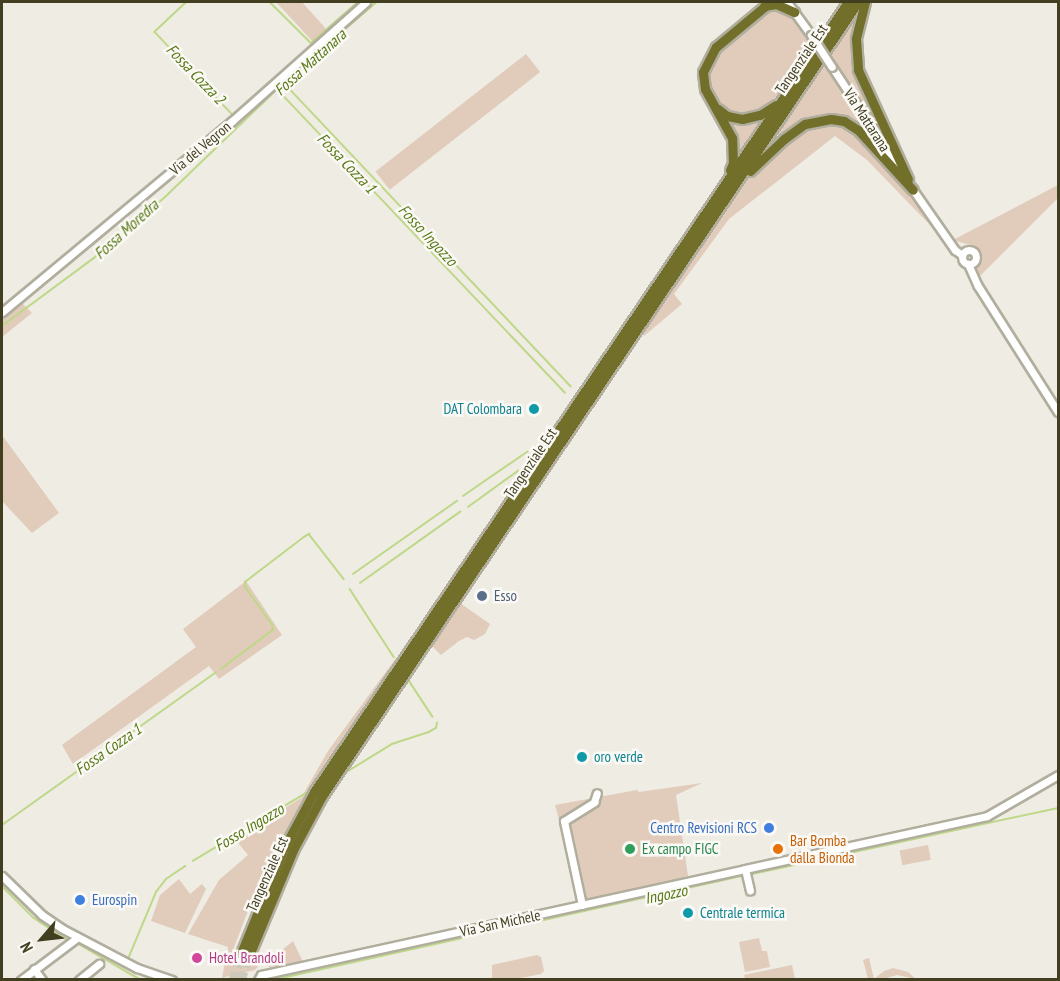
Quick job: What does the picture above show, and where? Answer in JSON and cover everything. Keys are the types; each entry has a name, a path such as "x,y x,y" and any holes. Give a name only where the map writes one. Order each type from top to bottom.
{"highway":[{"path":"708,208 733,163 732,138 703,80 710,56 716,47 762,5 770,2"},
{"name":"Tangenziale Est","path":"848,2 314,792 284,848 246,952 293,850 322,796 858,2"},
{"path":"865,2 856,39 858,70 913,190"},
{"path":"762,5 771,4 794,12"},
{"path":"715,106 723,114 742,119 760,115 780,102"},
{"path":"725,198 762,156 783,139 806,124 823,119 851,124 913,190"}],"street":[{"name":"Via del Vegron","path":"2,312 236,117 366,2"},
{"name":"Via Mattarana","path":"787,2 913,190 947,239 962,255"},
{"name":"Via Mattarana","path":"947,239 968,249"},
{"path":"978,286 974,273 976,259 974,252 968,249 962,255 963,261 968,264 978,286 1059,412"},
{"path":"968,264 976,259"},
{"name":"Via San Michele","path":"258,980 261,975 987,816 1059,775"},
{"path":"582,904 564,821 594,802 597,794"},
{"path":"745,870 750,890"},
{"path":"2,876 42,915 74,941 172,980"},
{"path":"21,980 74,941"},
{"path":"79,980 99,964"},
{"path":"34,969 42,980"}],"shaded area":[{"path":"276,2 302,2 327,30 313,42"},
{"path":"774,7 790,14 813,46 772,104 763,111 741,115 729,113 711,96 706,75 715,53 759,13"},
{"path":"857,10 850,47 854,72 890,147 827,52"},
{"path":"526,54 540,72 390,190 375,172"},
{"path":"822,61 885,154 835,117 814,117 781,136 774,134"},
{"path":"728,119 762,119 740,154 737,153"},
{"path":"838,125 863,140 899,178 932,227 867,160 835,136 729,219 674,294 682,304 644,336 641,331 754,167 810,126"},
{"path":"1058,185 1058,198 978,278 976,269 979,254 973,246 953,240"},
{"path":"21,302 32,313 2,337 2,318"},
{"path":"2,435 59,513 32,533 2,501"},
{"path":"246,581 282,635 219,679 209,666 73,764 62,745 196,647 183,629"},
{"path":"460,603 490,624 485,634 474,640 467,637 441,655 431,645"},
{"path":"396,658 398,661 306,797 272,856 256,890 233,950 262,962 255,970 222,978 228,947 188,934 219,880 248,855 235,839 301,798 328,751"},
{"path":"702,783 676,795 688,876 582,905 555,805 637,790 639,792"},
{"path":"928,845 931,860 902,865 900,851"},
{"path":"179,879 190,894 202,884 206,889 185,933 151,921 160,895"},
{"path":"759,938 762,951 767,951 770,967 745,972 739,942"},
{"path":"293,941 303,962 269,967 269,961"},
{"path":"537,955 541,957 544,971 541,974 516,979 492,979 492,965"},
{"path":"869,958 874,979 868,979 863,960"},
{"path":"792,965 795,979 745,979 744,975"},
{"path":"893,968 908,972 916,979 897,975 874,979 884,971"}],"waterway":[{"name":"Fossa Cozza 2","path":"187,2 155,32 233,115"},
{"name":"Fossa Cozza 2","path":"270,2 311,43 358,2"},
{"name":"Fossa Moredra","path":"2,326 94,258 164,198 292,75 377,2"},
{"name":"Fosso Ingozzo","path":"285,84 571,386"},
{"name":"Fossa Cozza 1","path":"278,90 565,392"},
{"name":"Fossa Cozza 1","path":"463,496 527,452"},
{"name":"Fosso Ingozzo","path":"468,507 518,471"},
{"name":"Fossa Cozza 1","path":"353,574 457,501"},
{"name":"Fosso Ingozzo","path":"360,583 460,512"},
{"name":"Fossa Cozza 1","path":"221,669 273,630 272,625 245,587 245,582 304,537 309,534 344,579"},
{"name":"Fosso Ingozzo","path":"350,589 394,657"},
{"name":"Fossa Cozza 1","path":"2,825 215,673"},
{"name":"Fosso Ingozzo","path":"408,679 433,717"},
{"name":"Fosso Ingozzo","path":"345,773 392,744 429,732 436,728 437,723"},
{"name":"Fosso Ingozzo","path":"193,861 306,793"},
{"name":"Ingozzo","path":"748,875 1058,808"},
{"name":"Fosso Ingozzo","path":"128,959 156,892 166,879 185,866"},
{"name":"Ingozzo","path":"273,980 744,876"},
{"path":"2,886 34,918 69,941"},
{"path":"77,943 141,980"}],"tunnel":[{"path":"233,980 242,951"},
{"path":"241,980 250,953"}],"place":[{"name":"DAT Colombara","path":"534,409"},
{"name":"Esso","path":"482,596"},
{"name":"oro verde","path":"582,757"},
{"name":"Centro Revisioni RCS","path":"769,828"},
{"name":"Ex campo FIGC","path":"630,849"},
{"name":"Bar Bomba dalla Bionda","path":"778,849"},
{"name":"Eurospin","path":"80,900"},
{"name":"Centrale termica","path":"688,913"},
{"name":"Hotel Brandoli","path":"197,958"}],"water label":[{"name":"Fossa Mattanara","path":"310,62"}]}
